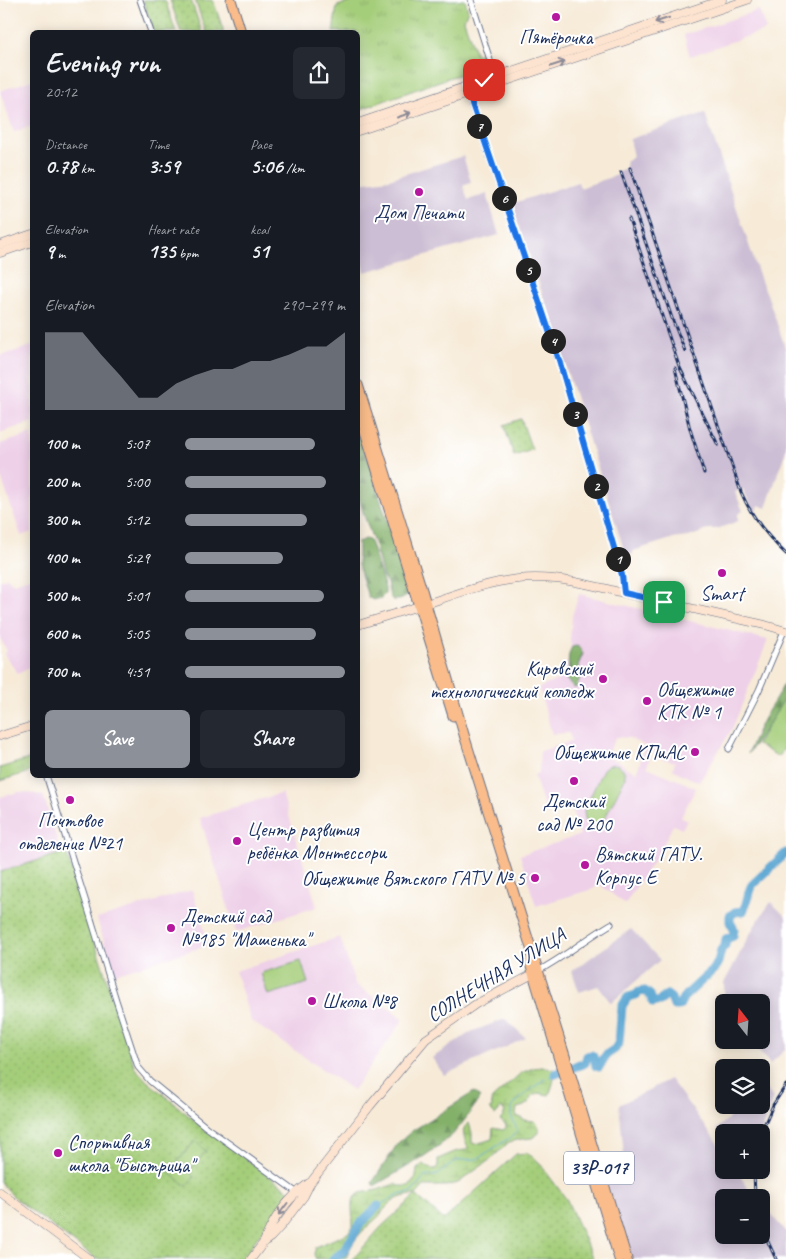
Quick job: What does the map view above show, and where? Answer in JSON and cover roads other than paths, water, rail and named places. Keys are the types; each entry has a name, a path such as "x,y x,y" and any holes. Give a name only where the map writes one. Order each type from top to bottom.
{"highway":[{"path":"231,0 240,30"},
{"path":"360,392 422,605"},
{"path":"360,415 466,738 536,972"},
{"name":"33Р-017","path":"536,972 627,1259"},
{"name":"33Р-017","path":"568,1077 619,1259"}],"main road":[{"path":"360,130 467,90 495,76 722,0"},
{"path":"360,122 747,0"},
{"path":"0,245 30,235"},
{"path":"0,253 30,243"},
{"path":"360,624 503,581 540,578 581,583 785,631 786,622"},
{"path":"0,736 30,728"},
{"name":"СОЛНЕЧНАЯ УЛИЦА","path":"251,1259 264,1242 270,1227 311,1182 370,1106 426,1039 476,1004 536,972"},
{"path":"0,1192 89,1259"}],"street":[{"path":"140,0 150,30"},
{"path":"472,0 495,76"},
{"path":"467,90 559,360 622,575 624,593"},
{"path":"729,750 759,690 785,631"},
{"path":"47,778 138,1067 150,1081 206,1127 299,1195"},
{"name":"СОЛНЕЧНАЯ УЛИЦА","path":"536,972 611,924"}],"waterway":[{"path":"555,1074 585,1063 587,1056 590,1055 593,1056 596,1066 599,1067 606,1055 615,1049 619,1042 622,1006 628,997 645,991 650,995 653,1003 660,1001 667,995 671,998 674,1006 679,1006 683,998 714,969 726,939 733,936 734,929 730,922 730,916 735,912 743,911 752,885 786,853"},
{"path":"378,1206 397,1195 412,1192 424,1177 438,1175 455,1161 477,1159 514,1135 517,1130 511,1116 512,1107 529,1091 555,1074"},
{"path":"333,1259 343,1252 361,1223 378,1206"}],"railway":[{"path":"630,168 741,492 760,525 786,554"},
{"path":"621,172 685,351"},
{"path":"629,219 679,366 718,445"},
{"path":"675,368 690,429 704,473"},
{"path":"765,1124 773,1105 786,1085"},
{"path":"754,1179 755,1189"},
{"path":"769,1244 776,1259"}],"place":[{"name":"Пятёрочка","path":"556,17"},
{"name":"Дом Печати","path":"419,192"},
{"name":"Smart","path":"722,573"},
{"name":"Кировский технологический колледж","path":"603,679"},
{"name":"Общежитие КТК № 1","path":"647,701"},
{"name":"Общежитие КПиАС","path":"695,752"},
{"name":"Детский сад № 200","path":"574,781"},
{"name":"Почтовое отделение №21","path":"70,800"},
{"name":"Центр развития ребёнка Монтессори","path":"237,841"},
{"name":"Вятский ГАТУ. Корпус Е","path":"585,865"},
{"name":"Общежитие Вятского ГАТУ № 5","path":"535,878"},
{"name":"Детский сад №185 \"Машенька\"","path":"171,928"},
{"name":"Школа №8","path":"312,1001"},
{"name":"Спортивная школа \"Быстрица\"","path":"58,1153"}]}
